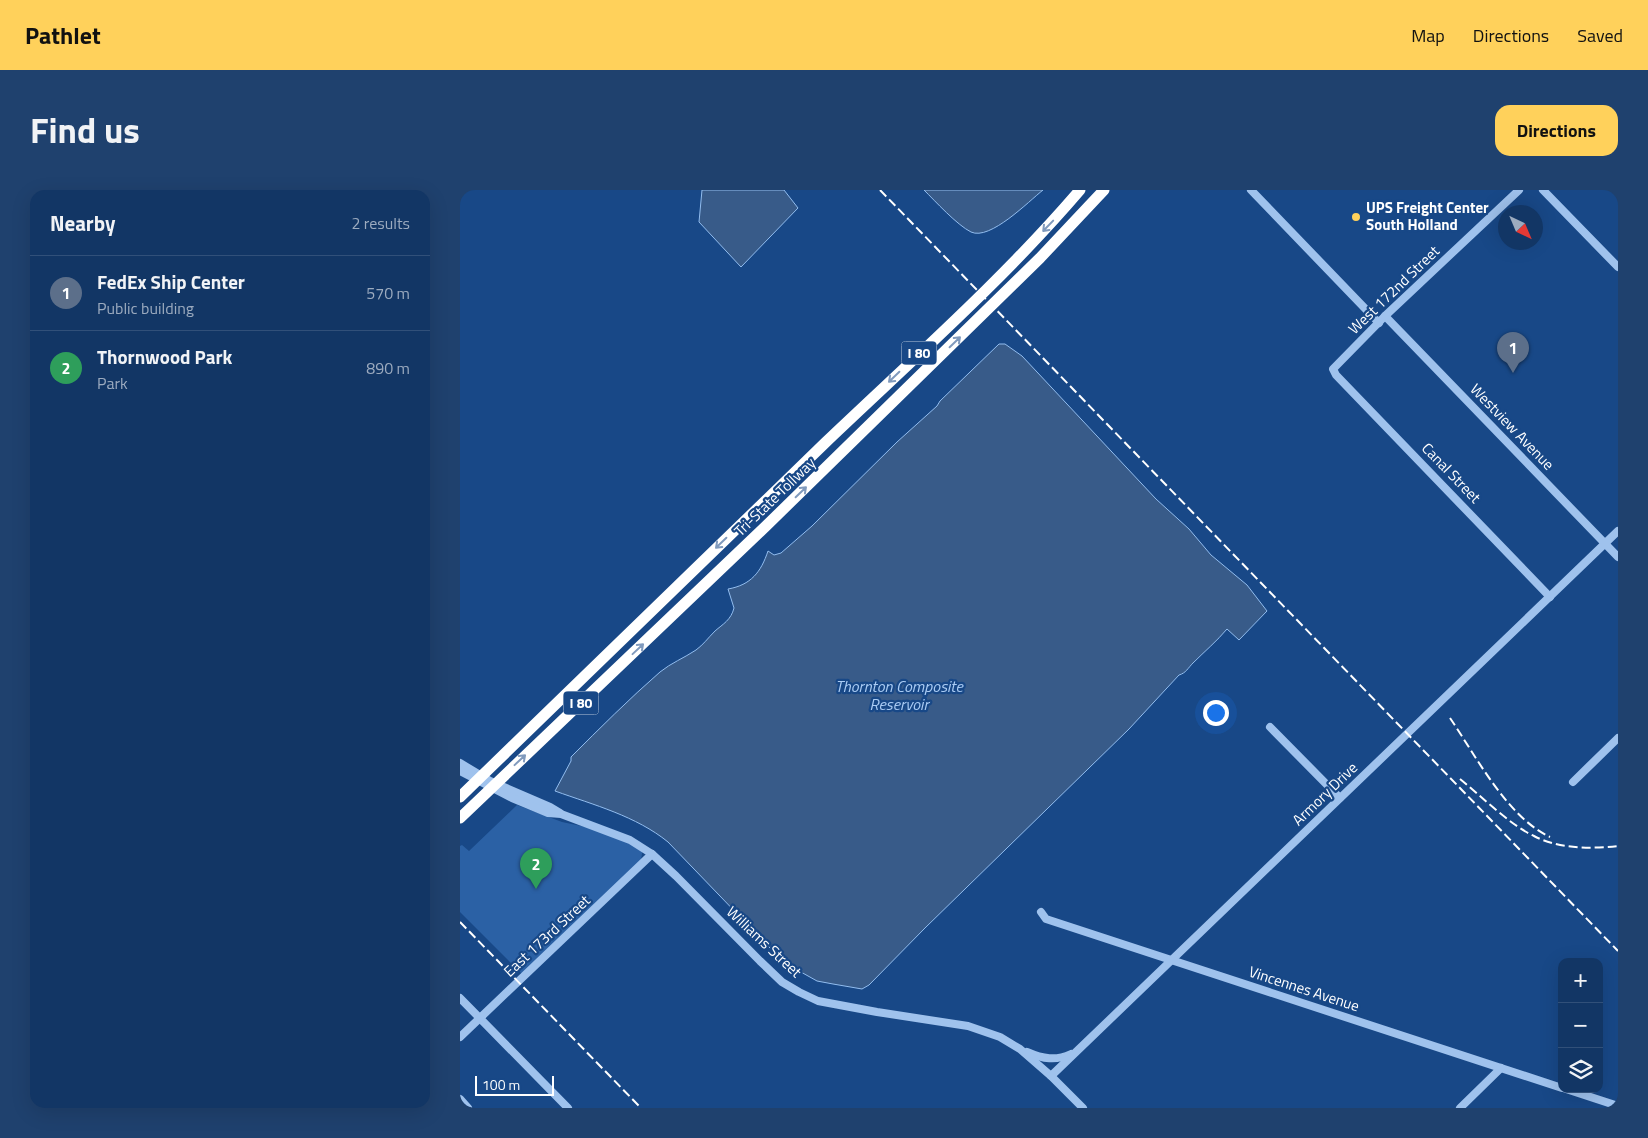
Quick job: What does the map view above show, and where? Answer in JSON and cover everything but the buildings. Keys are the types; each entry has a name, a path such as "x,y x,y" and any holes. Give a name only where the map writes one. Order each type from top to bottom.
{"highway":[{"name":"Tri-State Tollway","path":"460,797 960,314 1062,212 1078,190"},
{"name":"Tri-State Tollway","path":"460,818 766,526 1040,258 1104,190"}],"street":[{"path":"1251,190 1379,323"},
{"name":"West 172nd Street","path":"1333,369 1385,316 1519,190"},
{"path":"1543,190 1618,267"},
{"name":"Westview Avenue","path":"1385,316 1618,557"},
{"name":"Canal Street","path":"1333,369 1336,375 1550,596"},
{"name":"Armory Drive","path":"1051,1076 1618,531"},
{"path":"1270,727 1340,798"},
{"path":"1573,782 1618,738"},
{"name":"Williams Street","path":"460,764 514,796"},
{"name":"Williams Street","path":"460,771 548,813 561,814 630,840 652,854 782,982 799,992 818,1000 877,1012 968,1026 1000,1037 1020,1049 1083,1108"},
{"name":"East 173rd Street","path":"460,1037 652,854"},
{"name":"Vincennes Avenue","path":"1041,912 1046,919 1558,1087"},
{"path":"460,998 568,1108"},
{"path":"1020,1049 1044,1058 1056,1059 1078,1051"},
{"path":"1460,1108 1501,1068"},
{"path":"1578,1093 1618,1106"},
{"path":"460,1099 468,1108"}],"shaded area":[{"path":"517,805 562,822 641,842 643,847 641,860 522,974 460,912 460,846 462,845 469,851"}],"water":[{"path":"702,190 784,190 798,208 741,267 699,222"},
{"path":"924,190 1043,190 998,226 979,233 971,232 959,224"},
{"name":"Thornton Composite Reservoir","path":"999,344 1005,344 1022,356 1156,499 1189,529 1211,555 1247,585 1267,611 1239,640 1227,629 1185,672 1179,675 1129,729 869,985 862,989 817,981 792,967 770,948 668,842 656,833 614,812 555,791 571,761 571,757 593,735 660,672 699,648 729,619 734,608 728,589 749,581 762,565 768,551 774,555 781,553 812,526"}],"railway":[{"path":"880,190 1618,951"},
{"path":"1450,718 1506,801 1534,828 1550,837"},
{"path":"1460,779 1515,825 1543,840 1575,847 1597,848 1618,846"},
{"path":"460,922 641,1108"}],"place":[{"name":"UPS Freight Center South Holland","path":"1356,217"},
{"name":"FedEx Ship Center","path":"1513,373"},
{"name":"Thornwood Park","path":"536,889"}]}
